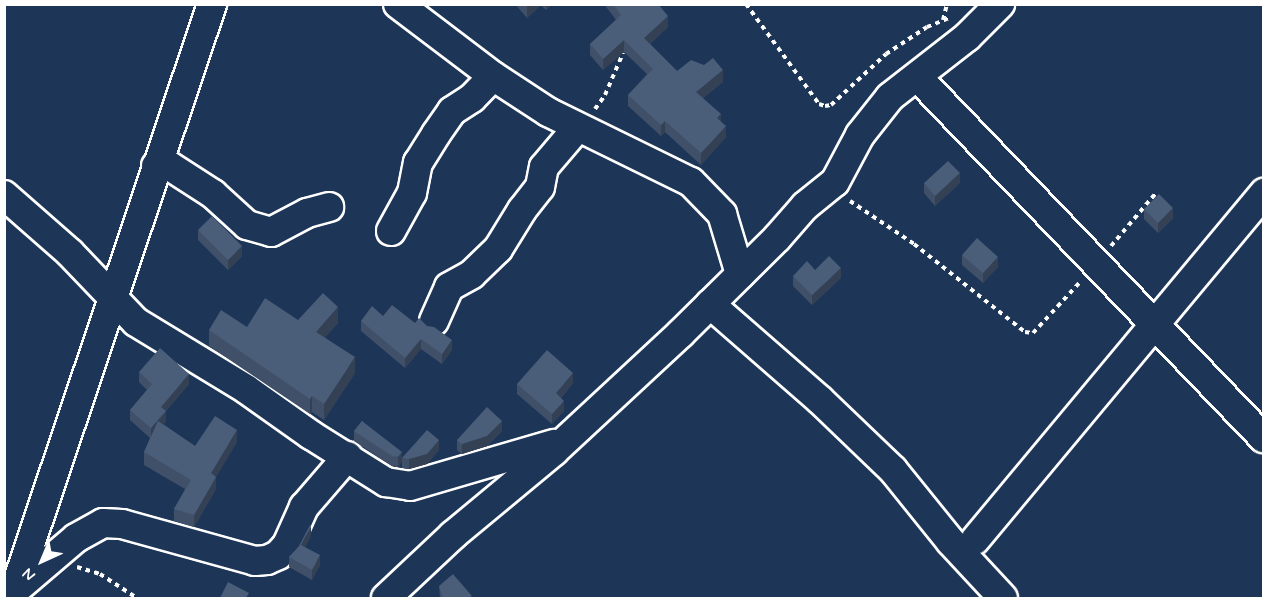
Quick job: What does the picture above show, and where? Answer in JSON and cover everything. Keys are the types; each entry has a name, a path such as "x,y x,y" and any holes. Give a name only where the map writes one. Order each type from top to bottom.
{"street":[{"path":"13,595 212,4"},
{"path":"398,4 493,76 579,128 691,182 722,214 740,274"},
{"path":"386,598 453,535 565,441 710,304 805,206 838,179 860,135 890,97 967,37 1000,4"},
{"path":"391,231 412,193 418,163 436,134 452,111 472,98 493,76"},
{"path":"926,86 1263,438"},
{"path":"434,321 449,287 472,274 498,249 522,210 540,188 544,167 579,128"},
{"path":"156,166 168,165 213,194 247,225 271,232 307,213 329,207"},
{"path":"963,541 1154,323 1263,193"},
{"path":"4,195 70,253 136,322 246,389 310,435 348,456 386,482 410,486 565,441"},
{"path":"710,304 820,400 893,470 963,541 1003,598"},
{"path":"13,595 76,538 103,523 122,524 255,561 267,561 287,545 304,507 319,486 348,456"},
{"path":"963,541 990,598"}],"path":[{"path":"746,4 819,104 825,106 831,105 886,54 927,27 956,16"},
{"path":"943,21 947,4"},
{"path":"579,128 605,95 623,53"},
{"path":"829,187 914,244 944,270 1030,334 1096,264 1156,192"},
{"path":"44,565 78,567 100,574 137,598"}],"building":[{"path":"613,4 658,4 668,16 644,38 677,71 691,60 704,65 713,58 723,70 696,92 721,114 717,118 726,126 701,153 665,121 661,125 628,95 653,69 624,40 603,59 590,44 621,15"},
{"path":"948,161 960,173 935,196 924,183"},
{"path":"1159,194 1173,208 1158,223 1144,209"},
{"path":"212,216 242,246 228,260 198,230"},
{"path":"977,238 998,257 983,273 962,255"},
{"path":"829,256 841,268 812,295 793,276 807,261 815,270"},
{"path":"323,293 338,307 316,332 355,357 324,404 312,396 310,399 209,330 221,310 247,327 265,298 298,320"},
{"path":"392,305 415,323 419,318 427,326 434,327 452,340 442,354 421,339 405,358 361,321 372,306 383,316"},
{"path":"160,348 189,374 161,407 166,411 151,428 130,410 152,384 139,372"},
{"path":"547,350 573,373 556,393 564,401 552,414 517,384"},
{"path":"487,407 502,421 487,436 462,444 457,440"},
{"path":"215,416 237,430 211,473 216,477 194,515 174,509 191,480 144,452 158,421 195,446"},
{"path":"362,421 402,452 398,457 392,456 354,431"},
{"path":"427,430 439,440 427,454 409,459 402,458"},
{"path":"310,525 301,545 320,555 312,570 289,557 299,546"},
{"path":"453,574 472,596 443,598 439,586"},
{"path":"228,582 249,593 246,598 220,598"}]}
